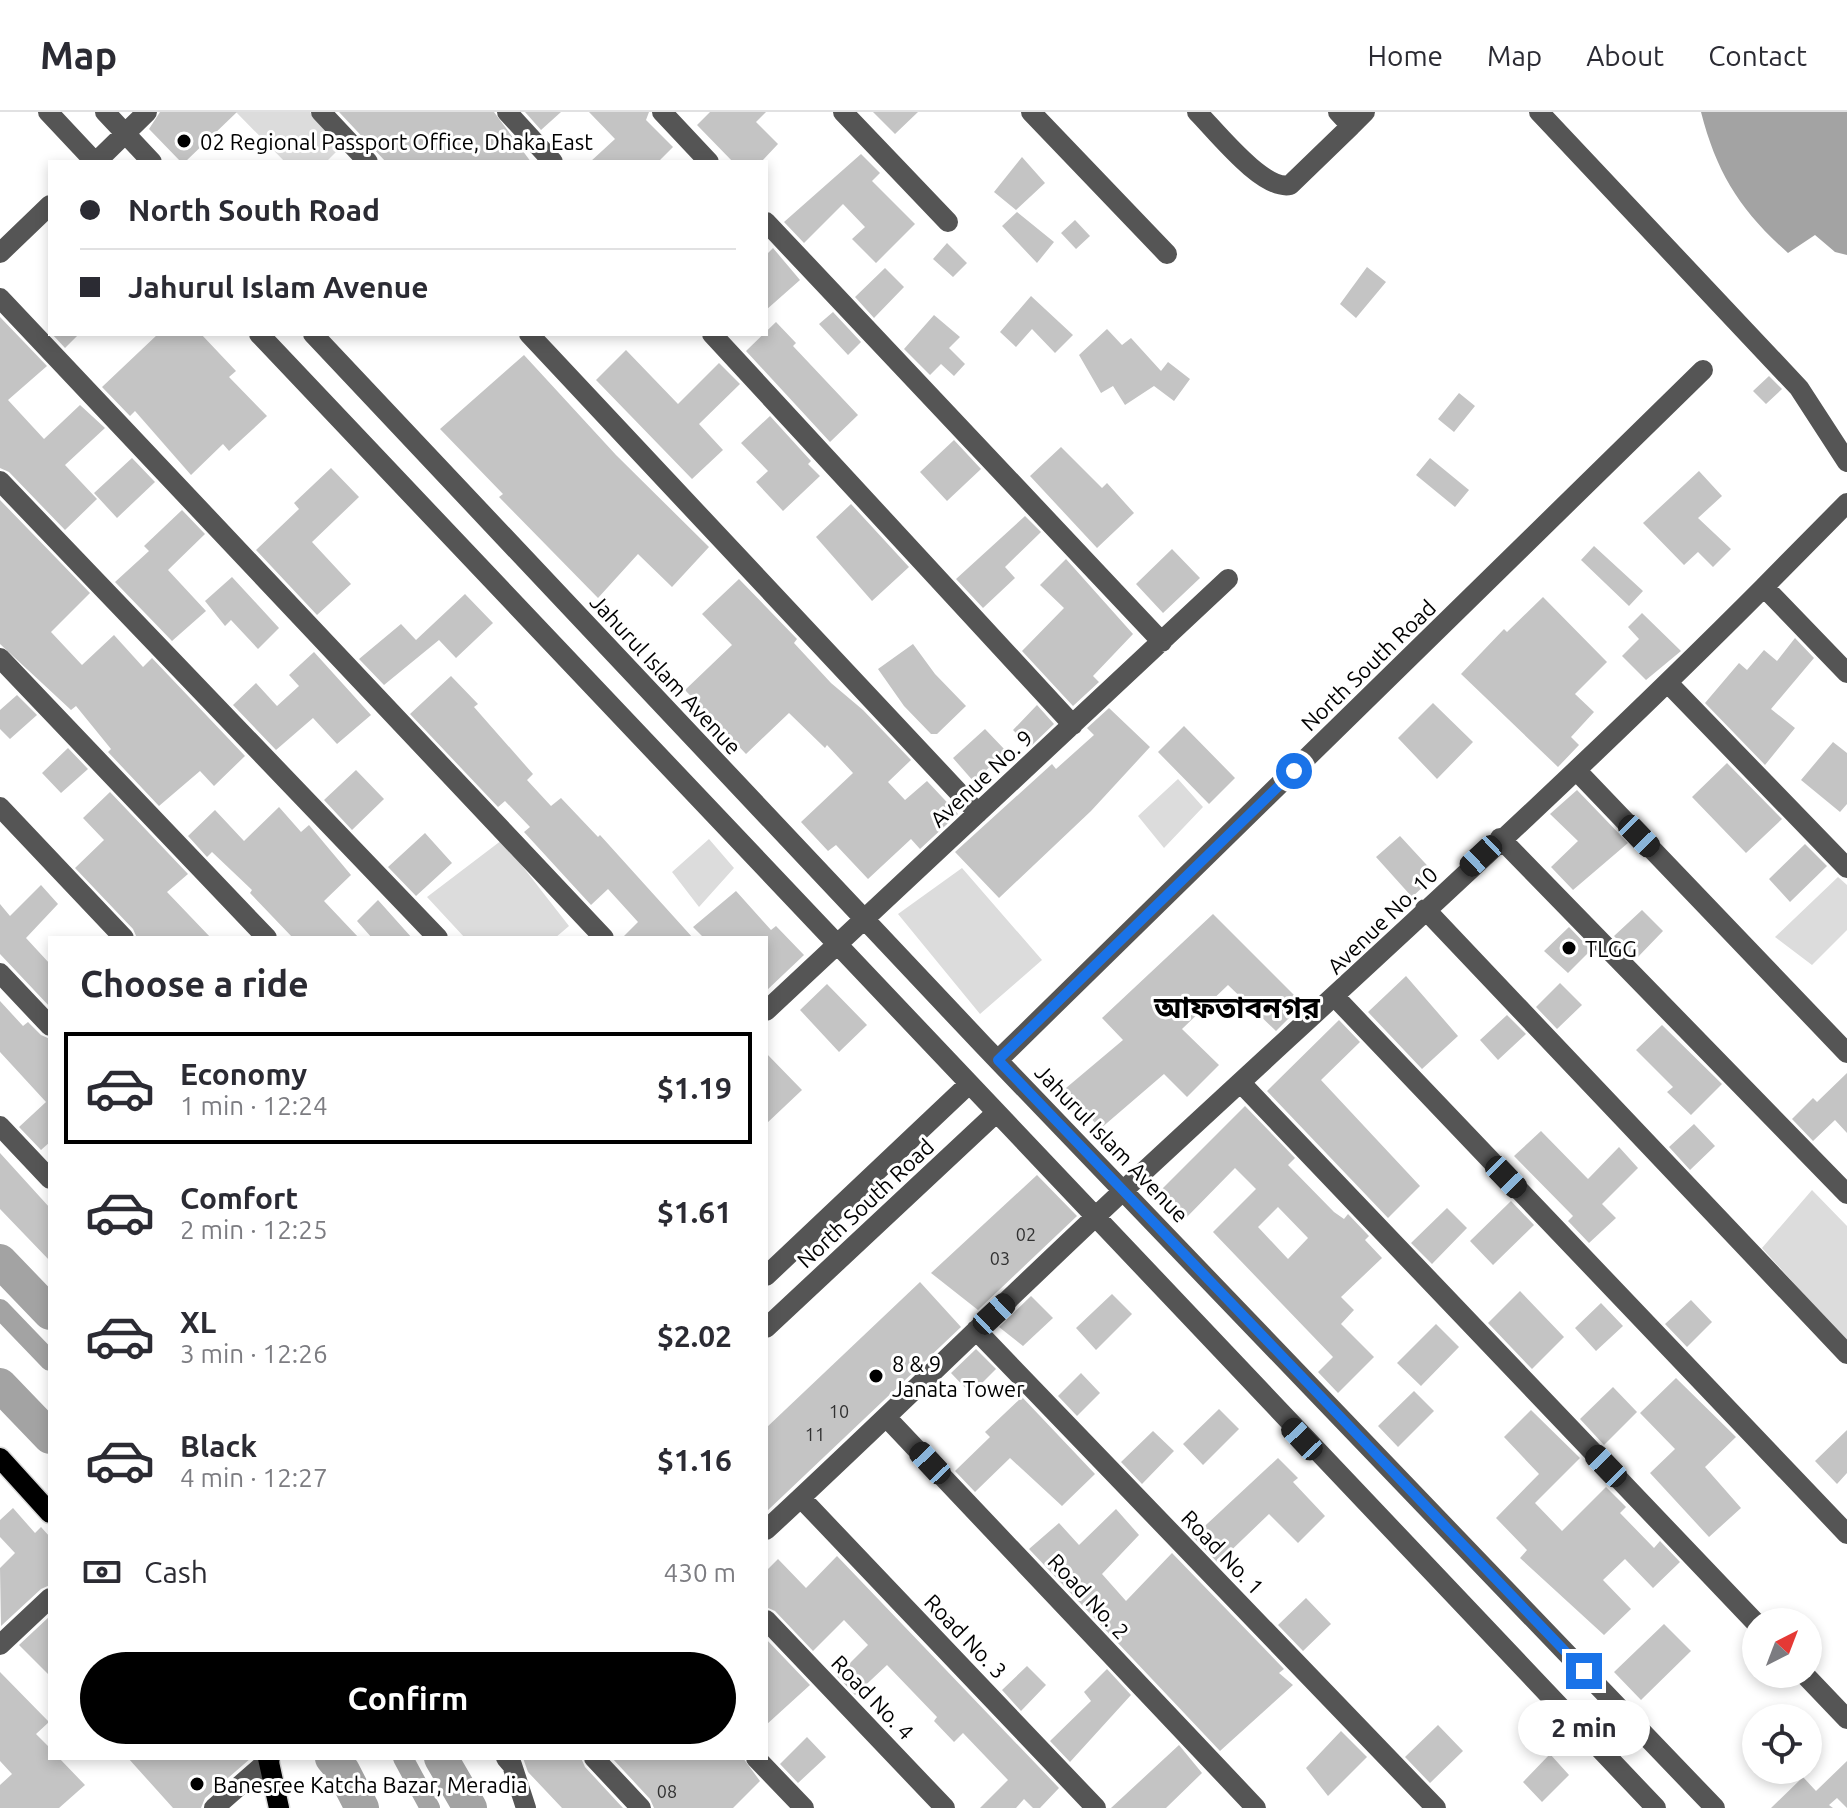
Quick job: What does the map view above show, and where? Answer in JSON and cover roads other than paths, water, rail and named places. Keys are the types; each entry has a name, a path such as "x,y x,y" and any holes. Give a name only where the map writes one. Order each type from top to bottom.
{"main road":[{"path":"0,1458 48,1511"},
{"path":"269,1760 279,1808"}],"street":[{"path":"48,112 93,160"},
{"path":"105,112 150,160"},
{"path":"97,160 147,112"},
{"path":"321,112 366,160"},
{"path":"507,112 551,160"},
{"path":"662,112 707,160"},
{"path":"843,112 948,222"},
{"path":"1031,112 1167,254"},
{"path":"1197,112 1240,157 1281,187 1290,185 1351,117"},
{"path":"1539,112 1799,388 1847,462"},
{"path":"0,253 48,207"},
{"path":"768,224 1162,642"},
{"path":"0,298 602,936"},
{"path":"261,336 1656,1808"},
{"name":"Jahurul Islam Avenue","path":"315,336 998,1060 1715,1808"},
{"path":"531,336 978,813"},
{"path":"714,336 1073,725"},
{"name":"North South Road","path":"998,1060 1703,370"},
{"path":"0,481 436,936"},
{"name":"Avenue No. 10","path":"768,1528 1124,1190 1336,998 1500,838 1577,771 1847,503"},
{"name":"Avenue No. 9","path":"768,1009 1228,579"},
{"path":"1764,587 1847,673"},
{"path":"0,658 265,936"},
{"path":"1668,683 1847,868"},
{"path":"1577,771 1847,1053"},
{"path":"0,807 122,936"},
{"path":"1500,838 1847,1194"},
{"path":"1425,909 1847,1354"},
{"path":"0,973 48,1024"},
{"path":"1336,998 1847,1534"},
{"path":"1241,1083 1742,1608"},
{"name":"North South Road","path":"768,1274 969,1084"},
{"name":"North South Road","path":"768,1326 996,1113"},
{"path":"0,1126 48,1177"},
{"name":"Road No. 1","path":"976,1330 1436,1808"},
{"name":"Road No. 2","path":"887,1418 1256,1808"},
{"name":"Road No. 3","path":"801,1498 1096,1808"},
{"path":"0,1645 48,1600"},
{"name":"Road No. 4","path":"768,1622 945,1808"},
{"path":"1817,1688 1847,1719"},
{"path":"214,1808 268,1760"},
{"path":"512,1760 526,1808"},
{"path":"596,1760 641,1808"},
{"path":"758,1760 804,1808"}],"waterway":[{"path":"0,1261 48,1311"},
{"path":"0,1309 48,1359"},
{"path":"0,1385 48,1435"},
{"path":"334,1760 343,1771 362,1808"},
{"path":"404,1760 430,1808"},
{"path":"442,1760 470,1808"}],"place":[{"name":"02 Regional Passport Office, Dhaka East","path":"184,141"},
{"name":"TLGG","path":"1569,948"},
{"name":"8 & 9 Janata Tower","path":"876,1376"},
{"name":"Banesree Katcha Bazar, Meradia","path":"197,1784"}],"district":[{"name":"আফতাবনগর","path":"1237,1007"}]}
